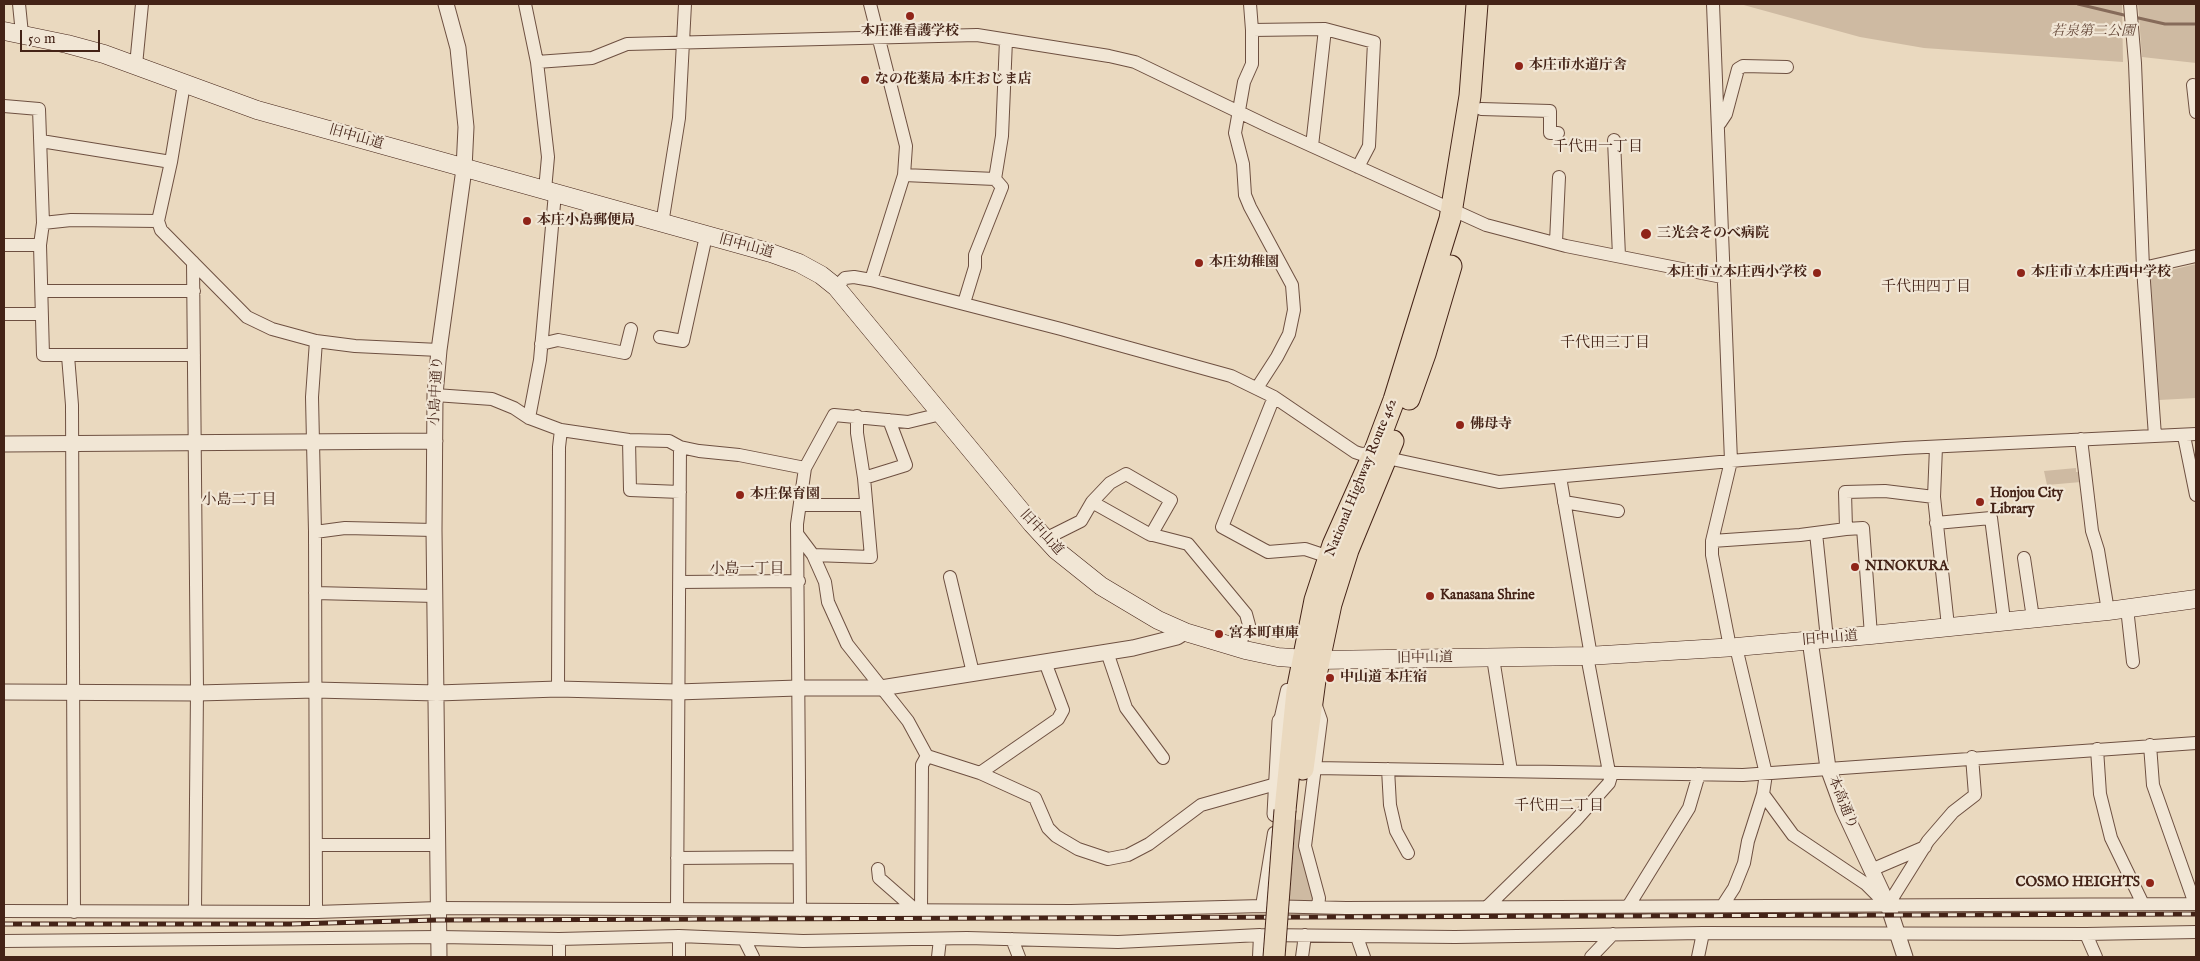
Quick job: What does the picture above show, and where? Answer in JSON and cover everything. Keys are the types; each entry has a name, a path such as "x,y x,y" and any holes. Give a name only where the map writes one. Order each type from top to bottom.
{"highway":[{"name":"National Highway Route 462","path":"1457,212 1478,4"},
{"name":"National Highway Route 462","path":"1274,957 1305,695 1311,659 1315,600 1350,503 1394,400 1474,156 1481,109 1491,4"},
{"name":"National Highway Route 462","path":"1311,659 1348,550 1372,454"},
{"name":"National Highway Route 462","path":"1287,957 1291,810"}],"main road":[{"name":"旧中山道","path":"4,31 67,44 136,65 257,110 771,253 799,263 821,275 836,287 1045,539 1077,569 1101,586 1158,620 1185,632 1237,648 1265,655 1311,659 1589,656 1819,640 2108,611 2196,599"}],"street":[{"path":"19,4 22,34"},
{"path":"133,4 141,26"},
{"path":"136,65 142,4"},
{"name":"小島中通り","path":"4,444 435,441 435,395 439,350 464,169 466,127 458,48 446,4"},
{"path":"525,4 537,62 550,192 541,344 529,418"},
{"path":"662,224 680,118 685,4"},
{"path":"870,4 906,146 904,175 871,280"},
{"path":"1250,4 1252,64 1244,82 1235,133 1243,164 1245,195 1292,285 1294,310 1289,334 1278,357 1257,388"},
{"path":"1713,4 1719,124 1722,277 1731,461 1712,541 1712,555 1733,647 1766,774 1763,794 1748,841 1744,863 1734,888 1723,905"},
{"path":"2130,13 2143,268 2155,436"},
{"path":"1252,30 1325,29 1374,42 1369,146 1358,167"},
{"path":"1312,146 1325,29"},
{"path":"537,62 592,58 627,44 684,41 977,35 1006,40 1021,40 1135,62 1312,146 1486,225 1618,256 1722,277"},
{"path":"964,303 975,267 975,255 1002,187 995,178 1002,136 1006,40"},
{"path":"1719,124 1726,114 1738,69 1743,66 1787,67"},
{"path":"184,84 171,162 158,221 161,230 247,318 272,329 316,341 355,346 439,350"},
{"path":"2193,85 2196,112"},
{"path":"4,106 39,109 43,223 40,245 41,314 44,355 194,355"},
{"path":"1481,109 1550,111 1550,133 1558,133"},
{"path":"1614,140 1618,256"},
{"path":"41,141 171,162"},
{"path":"904,175 995,178"},
{"path":"1556,242 1559,177"},
{"path":"43,223 71,220 158,221"},
{"path":"660,336 683,341 706,236"},
{"path":"4,245 40,245"},
{"path":"2143,268 2196,256"},
{"path":"193,262 197,693 195,911"},
{"path":"836,287 845,278 854,277 871,280 1188,363 1231,376 1257,388 1372,454 1499,482 1731,461 2081,439 2190,435 2196,495"},
{"path":"42,291 194,290"},
{"path":"4,314 41,314"},
{"path":"541,344 558,340 624,353 631,329"},
{"path":"316,341 312,397 316,532 316,912"},
{"path":"68,356 72,444 74,912"},
{"path":"435,395 492,399 509,405 529,418 561,430 629,440 669,442 680,447 739,455 805,468"},
{"path":"1274,397 1222,527 1268,552 1306,549 1329,557"},
{"path":"800,910 798,534 805,468 834,415 908,422 941,414"},
{"path":"814,555 871,557 864,478 857,433 857,416"},
{"path":"864,478 906,465 889,420"},
{"path":"558,689 559,447 561,430"},
{"path":"2081,439 2092,531 2098,550 2108,611"},
{"path":"629,440 630,490 680,492"},
{"path":"435,441 436,845 439,957"},
{"path":"677,909 680,447"},
{"path":"1936,448 1934,497 1948,626"},
{"path":"1045,539 1081,521 1092,502 1110,483 1126,474 1171,500 1152,535"},
{"path":"1488,906 1575,821 1609,784 1610,773 1560,477"},
{"path":"1846,529 1845,492 1885,491 1934,497"},
{"path":"1092,502 1152,535 1188,544 1246,614 1249,626 1237,648"},
{"path":"1564,502 1618,511"},
{"path":"800,505 866,505"},
{"path":"1936,523 1991,518 2004,620"},
{"path":"316,532 345,528 434,530"},
{"path":"1712,541 1863,528 1871,635"},
{"path":"1816,533 1819,640"},
{"path":"798,534 814,555 825,582 828,602 847,644 908,721 927,756 980,773 1035,798 1048,828 1056,836 1078,849 1108,859 1128,855 1149,844 1201,805 1276,784"},
{"path":"2024,558 2033,618"},
{"path":"950,577 973,673"},
{"path":"679,582 799,580"},
{"path":"315,593 435,596"},
{"path":"2128,608 2134,662"},
{"path":"4,692 197,693 315,690 437,692 558,689 677,692 798,688 881,688 1107,652 1177,637 1185,632"},
{"name":"本高通り","path":"1819,640 1828,768 1843,809 1888,905 1906,957"},
{"path":"1107,652 1126,708 1163,758"},
{"path":"1492,658 1511,771"},
{"path":"980,773 1058,719 1063,710 1045,662"},
{"path":"1262,906 1274,833 1280,721 1287,690 1305,695 1321,720 1305,846 1319,898 1318,907"},
{"path":"1314,768 1766,774 1972,757 2196,743"},
{"path":"4,912 316,912 439,908 1071,911 1262,906 2195,904 2153,786 2150,745"},
{"path":"2097,748 2100,794 2110,838 2143,904"},
{"path":"916,910 922,765 927,756"},
{"path":"1888,905 1924,847 1953,812 1975,795 1972,757"},
{"path":"1388,769 1390,805 1396,831 1408,853"},
{"path":"1629,905 1689,808 1700,774"},
{"path":"1763,794 1794,835 1866,884 1888,905"},
{"path":"316,845 436,845"},
{"path":"1871,870 1924,847"},
{"path":"677,858 799,857"},
{"path":"878,869 879,878 916,910"},
{"path":"4,940 439,937 559,939 679,936 803,941 940,939 1118,942 1260,935 1357,937 1702,933 2086,934 2196,932"},
{"path":"1698,957 1702,933"},
{"path":"1591,957 1613,934"},
{"path":"2086,934 2096,957"},
{"path":"1259,957 1260,935"},
{"path":"1302,957 1305,935"},
{"path":"679,936 679,957"},
{"path":"1357,937 1364,957"},
{"path":"559,939 559,957"},
{"path":"744,939 753,957"},
{"path":"938,957 940,939"},
{"path":"1012,940 1019,957"}],"green space":[{"name":"若泉第二公園","path":"1740,4 2122,4 2123,62 1924,48 1860,37"},
{"path":"2138,4 2196,4 2196,63 2142,57"},
{"path":"2196,264 2196,398 2159,400 2150,275"},
{"path":"2076,468 2076,472 2080,472 2081,482 2047,485 2044,471"},
{"path":"1278,819 1304,820 1316,895 1313,902 1267,903"}],"waterway":[{"path":"2078,4 2128,16"},
{"path":"2134,17 2165,24 2196,24"}],"railway":[{"path":"4,924 290,924 438,920 2196,914"}],"place":[{"name":"本庄准看護学校","path":"910,16"},
{"name":"本庄市水道庁舎","path":"1519,66"},
{"name":"なの花薬局 本庄おじま店","path":"865,80"},
{"name":"本庄小島郵便局","path":"527,221"},
{"name":"三光会そのべ病院","path":"1646,234"},
{"name":"本庄幼稚園","path":"1199,263"},
{"name":"本庄市立本庄西小学校","path":"1817,273"},
{"name":"本庄市立本庄西中学校","path":"2021,273"},
{"name":"佛母寺","path":"1460,425"},
{"name":"本庄保育園","path":"740,495"},
{"name":"Honjou City Library","path":"1980,502"},
{"name":"NINOKURA","path":"1855,567"},
{"name":"Kanasana Shrine","path":"1430,596"},
{"name":"宮本町車庫","path":"1219,634"},
{"name":"中山道 本庄宿","path":"1330,678"},
{"name":"COSMO HEIGHTS","path":"2150,883"}],"district":[{"name":"千代田一丁目","path":"1598,148"},
{"name":"千代田四丁目","path":"1926,288"},
{"name":"千代田三丁目","path":"1605,344"},
{"name":"小島二丁目","path":"239,501"},
{"name":"小島一丁目","path":"747,570"},
{"name":"千代田二丁目","path":"1559,807"}]}
